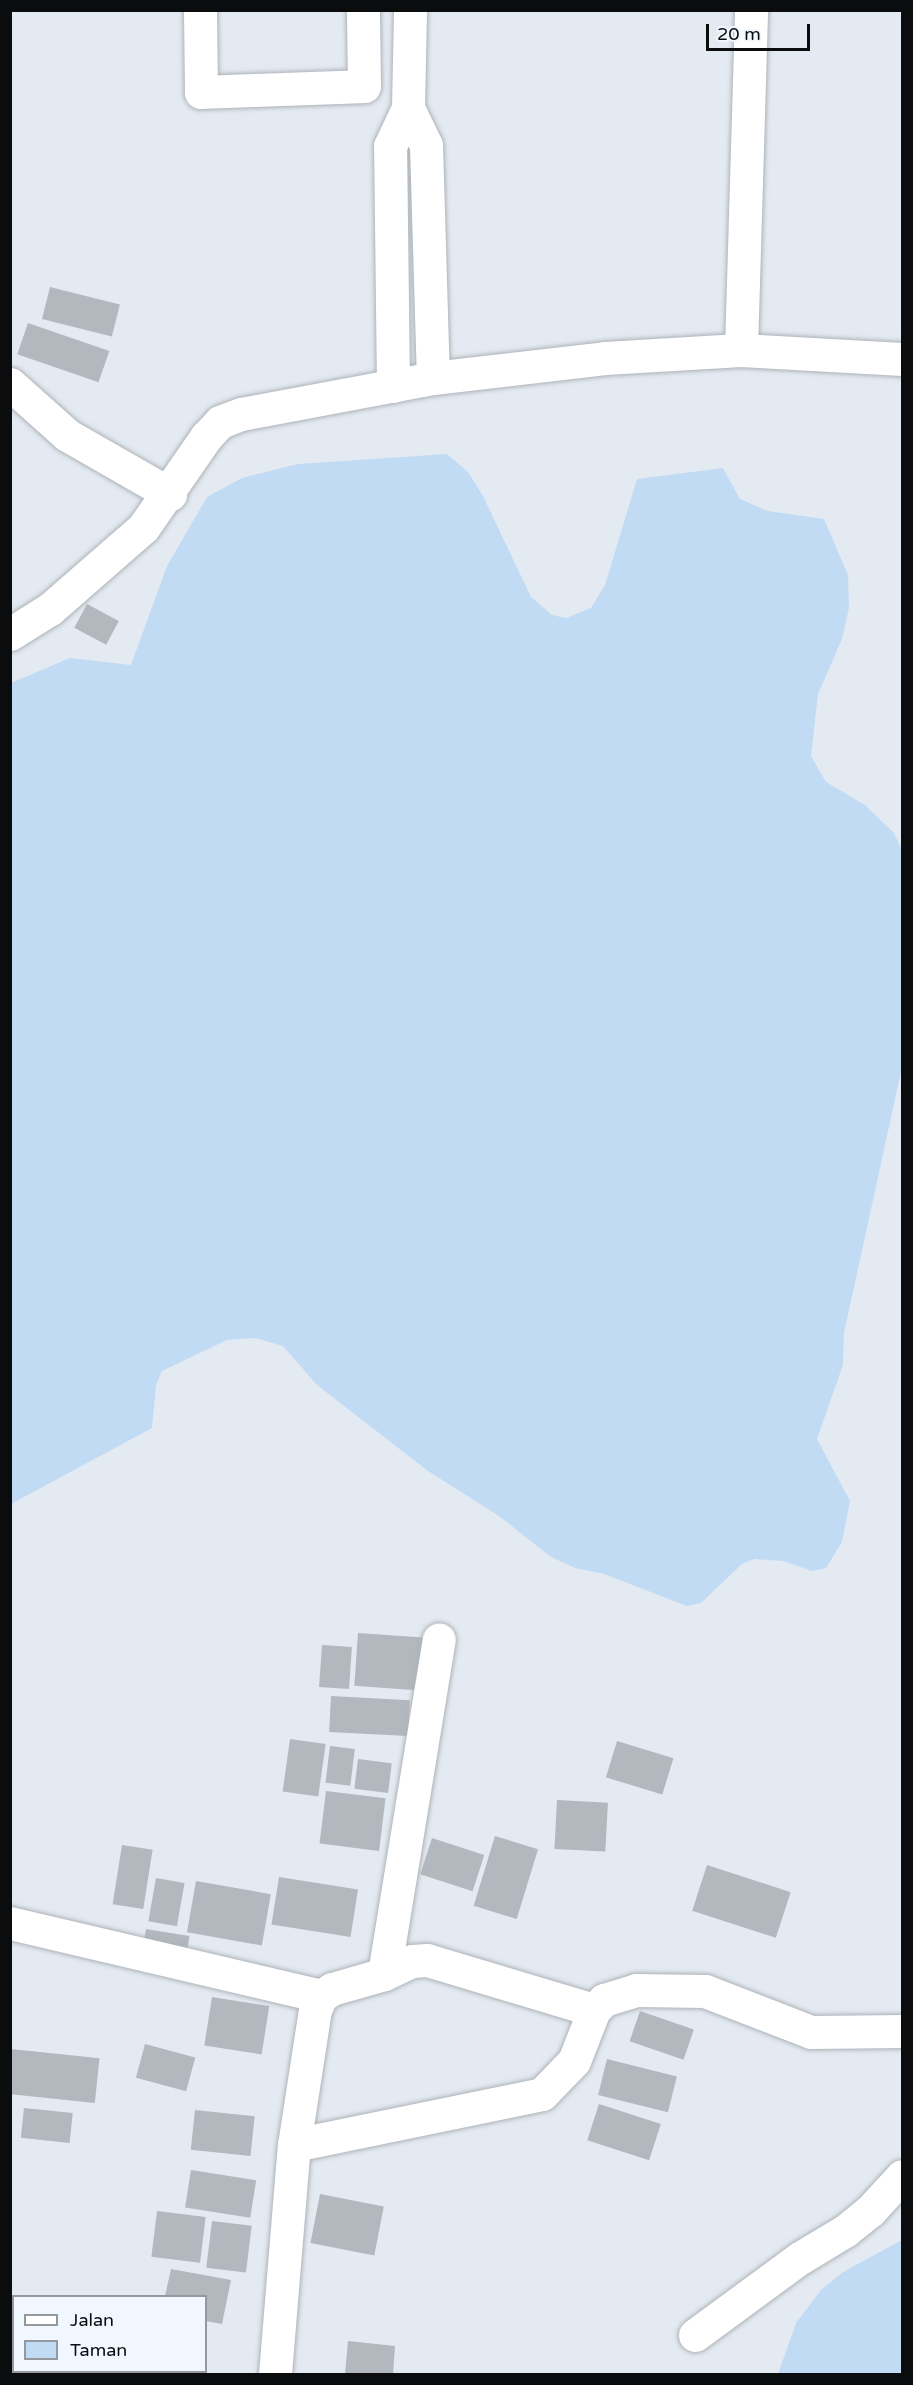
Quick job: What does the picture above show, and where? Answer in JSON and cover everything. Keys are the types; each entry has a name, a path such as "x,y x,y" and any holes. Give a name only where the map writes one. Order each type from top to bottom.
{"street":[{"path":"200,10 201,92 364,86 363,10"},
{"path":"393,386 390,146 408,108 410,10"},
{"path":"741,350 751,10"},
{"path":"408,108 426,145 433,378"},
{"path":"10,634 50,609 143,528 170,494 220,422 241,414 433,378 605,358 741,350 903,360"},
{"path":"10,384 67,435 170,494"},
{"path":"384,1974 439,1639"},
{"path":"10,1923 321,1996"},
{"path":"275,2374 294,2145 315,2010 321,1996 332,1989 384,1974 412,1961 428,1960 594,2010"},
{"path":"294,2145 542,2094 574,2061 594,2010 604,2000 636,1990 696,1990 811,2032 903,2031"},
{"path":"695,2335 800,2258 845,2231 870,2211 903,2176"}],"green space":[{"path":"447,454 468,472 483,496 531,597 552,615 566,618 591,608 605,585 637,479 723,468 740,499 768,511 824,519 848,575 849,608 842,639 818,694 811,756 826,782 865,805 894,833 902,850 902,1067 844,1333 843,1365 817,1439 850,1501 842,1542 826,1568 812,1571 783,1561 755,1559 743,1563 701,1603 687,1606 604,1574 575,1568 551,1557 499,1516 428,1471 317,1385 283,1346 255,1338 227,1340 162,1371 156,1385 152,1428 11,1504 11,683 70,658 131,665 167,566 207,497 242,478 298,464"},
{"path":"902,2240 902,2374 778,2374 796,2323 821,2290 843,2272"}],"building":[{"path":"50,287 120,304 112,336 42,319"},
{"path":"28,323 109,351 99,382 17,354"},
{"path":"87,604 119,621 106,645 74,628"},
{"path":"358,1633 427,1638 423,1691 354,1686"},
{"path":"322,1645 352,1647 349,1689 319,1687"},
{"path":"331,1696 410,1700 408,1736 329,1732"},
{"path":"290,1739 326,1744 318,1796 283,1791"},
{"path":"617,1741 673,1758 662,1795 606,1777"},
{"path":"330,1746 355,1749 350,1786 325,1783"},
{"path":"358,1759 392,1763 388,1793 354,1789"},
{"path":"326,1791 386,1798 379,1851 320,1844"},
{"path":"557,1800 608,1803 605,1852 554,1849"},
{"path":"495,1836 538,1849 517,1919 474,1906"},
{"path":"432,1838 484,1855 473,1891 420,1874"},
{"path":"122,1845 153,1850 143,1909 113,1904"},
{"path":"707,1865 791,1892 776,1938 692,1911"},
{"path":"279,1877 358,1890 351,1937 271,1924"},
{"path":"156,1878 185,1883 177,1926 148,1921"},
{"path":"196,1881 271,1894 262,1945 187,1932"},
{"path":"146,1929 189,1936 186,1959 142,1952"},
{"path":"212,1997 269,2006 262,2054 204,2045"},
{"path":"640,2011 694,2030 683,2060 630,2041"},
{"path":"145,2044 195,2057 186,2091 136,2078"},
{"path":"11,2049 100,2058 95,2103 10,2094"},
{"path":"607,2059 677,2076 668,2112 598,2095"},
{"path":"599,2104 661,2124 649,2160 587,2140"},
{"path":"24,2108 73,2113 70,2143 21,2138"},
{"path":"195,2110 255,2116 250,2156 191,2150"},
{"path":"191,2170 256,2180 250,2218 185,2208"},
{"path":"320,2194 384,2206 374,2255 310,2243"},
{"path":"157,2211 206,2217 200,2263 151,2257"},
{"path":"212,2221 252,2226 246,2273 206,2268"},
{"path":"171,2269 231,2280 222,2324 207,2321 207,2295 165,2295"},
{"path":"348,2341 395,2346 393,2374 345,2374"}]}
